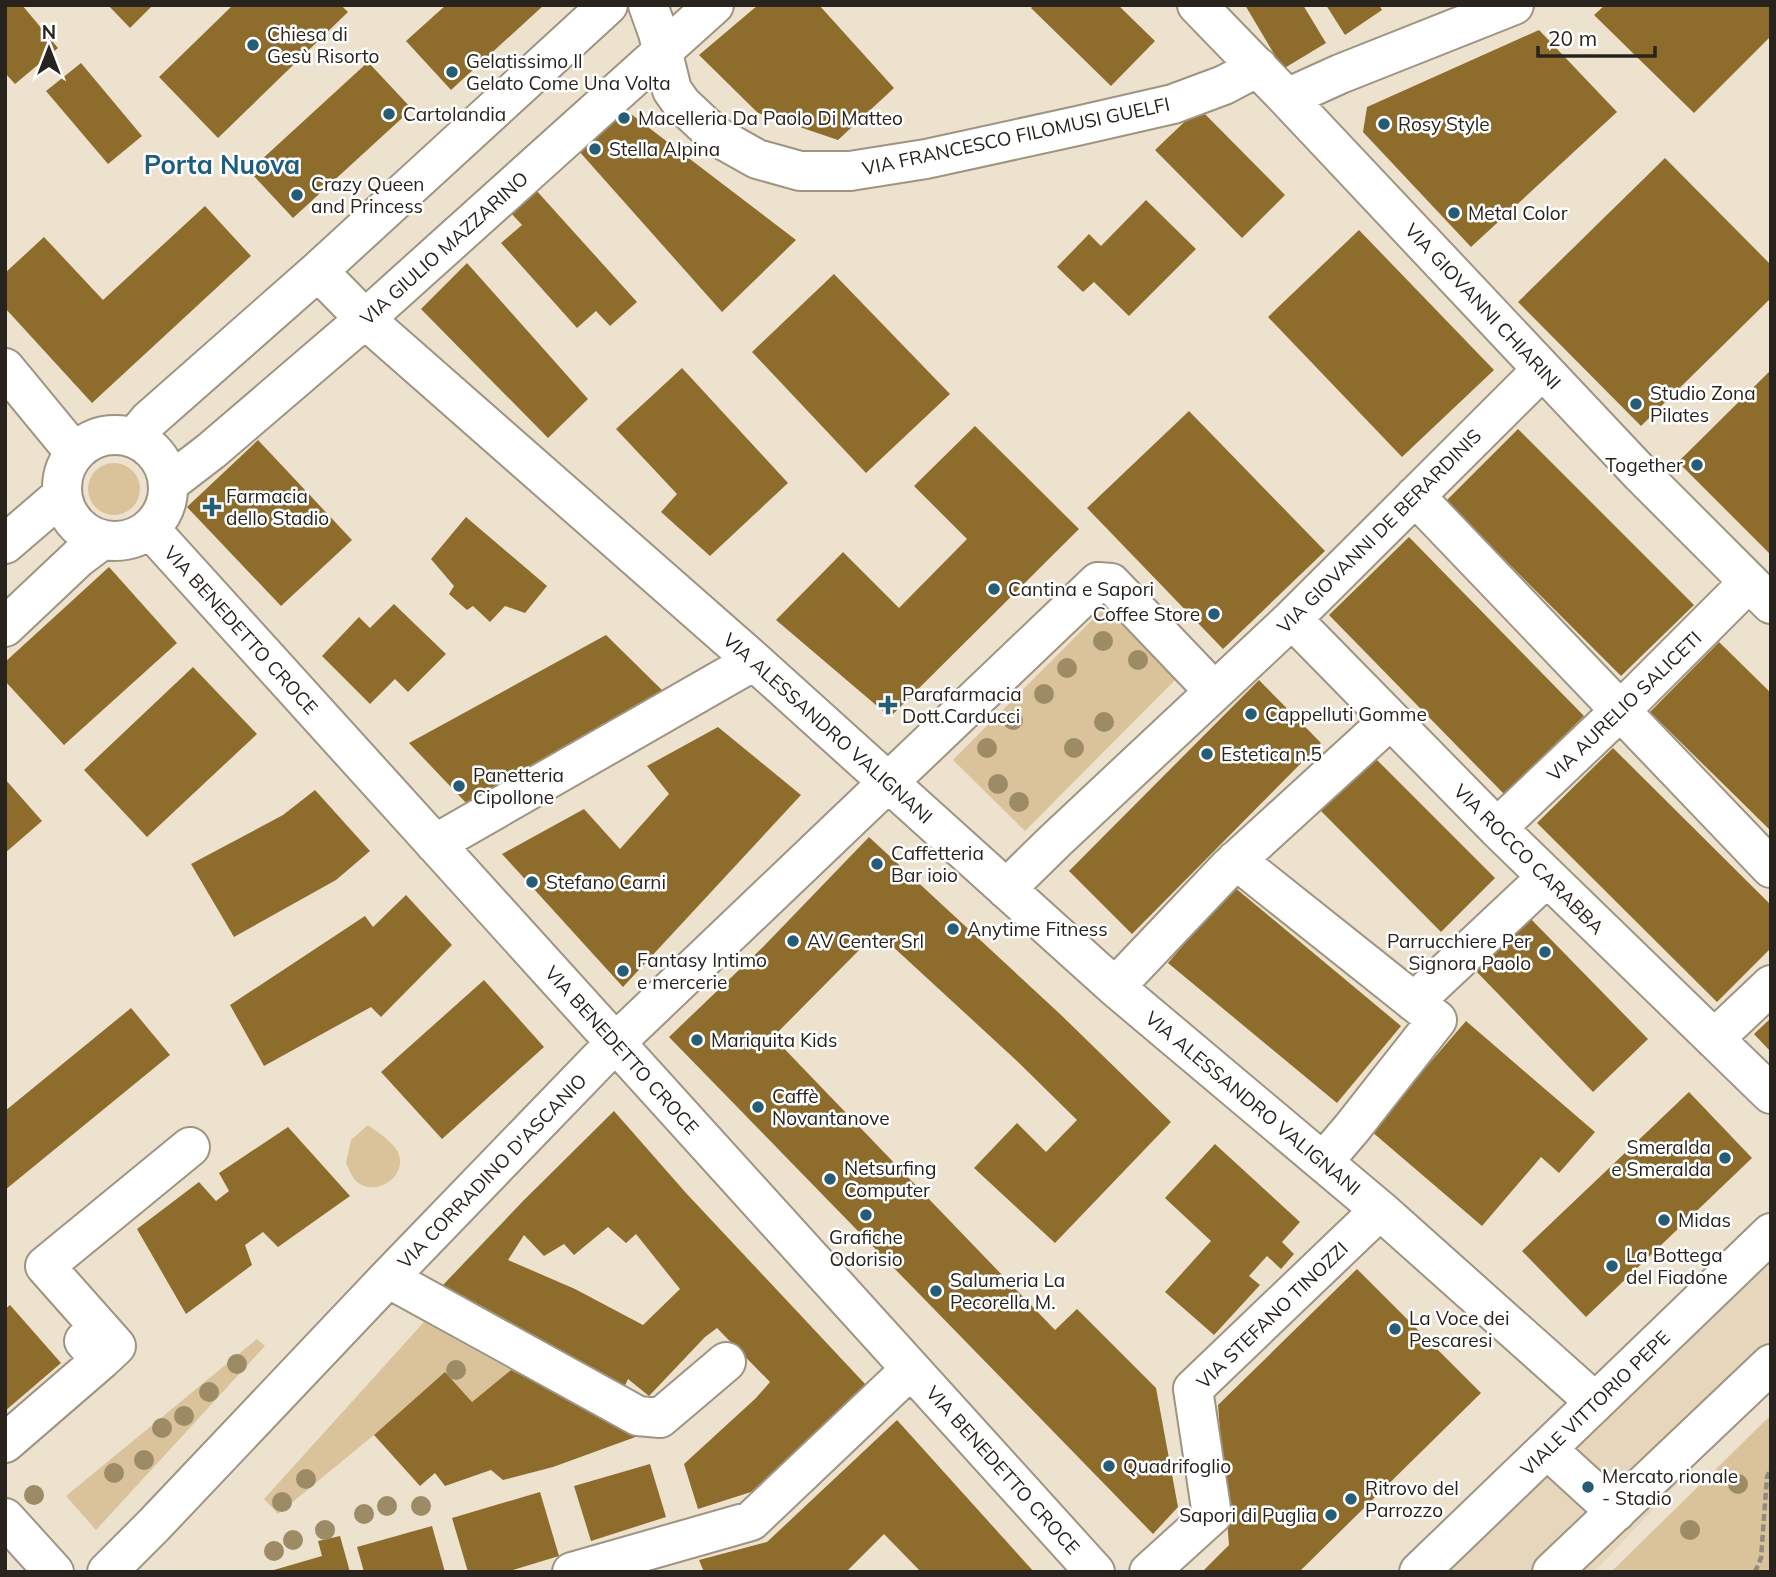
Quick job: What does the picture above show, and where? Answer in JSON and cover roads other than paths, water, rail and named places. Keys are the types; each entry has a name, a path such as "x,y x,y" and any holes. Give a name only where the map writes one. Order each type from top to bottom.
{"street":[{"path":"134,438 149,420 318,271 608,5"},
{"name":"VIA FRANCESCO FILOMUSI GUELFI","path":"648,5 672,90 682,104 716,136 757,159 800,171 850,172 926,159 1077,126 1173,104 1224,85 1258,67"},
{"name":"VIA GIULIO MAZZARINO","path":"168,484 211,451 365,318 714,5"},
{"name":"VIA GIOVANNI CHIARINI","path":"1197,5 1642,475 1760,593"},
{"path":"1287,98 1340,74 1514,5"},
{"name":"VIA ALESSANDRO VALIGNANI","path":"318,271 365,318 754,661 1115,987 1380,1210 1595,1402"},
{"path":"5,368 75,453"},
{"name":"VIA GIOVANNI DE BERARDINIS","path":"1006,889 1292,619 1542,370"},
{"path":"102,436 134,438 158,456 165,469 168,484 163,512 155,524 130,540 102,540 87,534 66,510 62,480 75,453 88,443 102,436"},
{"path":"5,544 62,495"},
{"path":"1415,496 1771,868"},
{"name":"VIA BENEDETTO CROCE","path":"150,528 1095,1572"},
{"path":"5,627 78,558 102,540"},
{"name":"VIA CORRADINO D'ASCANIO","path":"107,1572 615,1043 1098,582 1111,583 1214,691"},
{"name":"VIA AURELIO SALICETI","path":"1497,828 1621,710 1760,593"},
{"name":"VIA ROCCO CARABBA","path":"1292,619 1546,877 1771,1094"},
{"path":"435,844 754,661"},
{"path":"1115,987 1237,860 1390,720"},
{"path":"1237,860 1437,1020 1323,1162"},
{"path":"1414,1002 1546,877"},
{"path":"1714,1039 1771,985"},
{"path":"5,1443 116,1346 45,1266 190,1147"},
{"name":"VIA STEFANO TINOZZI","path":"1149,1572 1212,1515 1193,1388 1380,1210"},
{"name":"VIALE VITTORIO PEPE","path":"1419,1572 1771,1233"},
{"path":"23,1272 101,1360"},
{"path":"388,1278 638,1416 660,1418 726,1362"},
{"path":"1552,1572 1771,1364"},
{"path":"572,1572 751,1521 911,1369"},
{"path":"1546,1450 1616,1512"},
{"path":"5,1518 54,1572"}],"place":[{"name":"Chiesa di Gesù Risorto","path":"253,45"},
{"name":"Gelatissimo Il Gelato Come Una Volta","path":"452,72"},
{"name":"Cartolandia","path":"389,114"},
{"name":"Macelleria Da Paolo Di Matteo","path":"624,118"},
{"name":"Rosy Style","path":"1384,124"},
{"name":"Stella Alpina","path":"595,149"},
{"name":"Crazy Queen and Princess","path":"297,195"},
{"name":"Metal Color","path":"1454,213"},
{"name":"Studio Zona Pilates","path":"1636,404"},
{"name":"Together","path":"1697,465"},
{"name":"Farmacia dello Stadio","path":"212,507"},
{"name":"Cantina e Sapori","path":"994,589"},
{"name":"Coffee Store","path":"1214,614"},
{"name":"Parafarmacia Dott.Carducci","path":"888,705"},
{"name":"Cappelluti Gomme","path":"1251,714"},
{"name":"Estetica n.5","path":"1207,754"},
{"name":"Panetteria Cipollone","path":"459,786"},
{"name":"Caffetteria Bar ioio","path":"877,864"},
{"name":"Stefano Carni","path":"532,882"},
{"name":"Anytime Fitness","path":"953,929"},
{"name":"AV Center Srl","path":"793,941"},
{"name":"Parrucchiere Per Signora Paolo","path":"1545,952"},
{"name":"Fantasy Intimo e mercerie","path":"623,971"},
{"name":"Mariquita Kids","path":"697,1040"},
{"name":"Caffè Novantanove","path":"758,1107"},
{"name":"Smeralda e Smeralda","path":"1725,1158"},
{"name":"Netsurfing Computer","path":"830,1179"},
{"name":"Grafiche Odorisio","path":"866,1215"},
{"name":"Midas","path":"1664,1220"},
{"name":"La Bottega del Fiadone","path":"1612,1266"},
{"name":"Salumeria La Pecorella M.","path":"936,1291"},
{"name":"La Voce dei Pescaresi","path":"1395,1329"},
{"name":"Quadrifoglio","path":"1109,1466"},
{"name":"Mercato rionale - Stadio","path":"1588,1487"},
{"name":"Ritrovo del Parrozzo","path":"1351,1499"},
{"name":"Sapori di Puglia","path":"1331,1515"}],"district":[{"name":"Porta Nuova","path":"222,164"}]}
